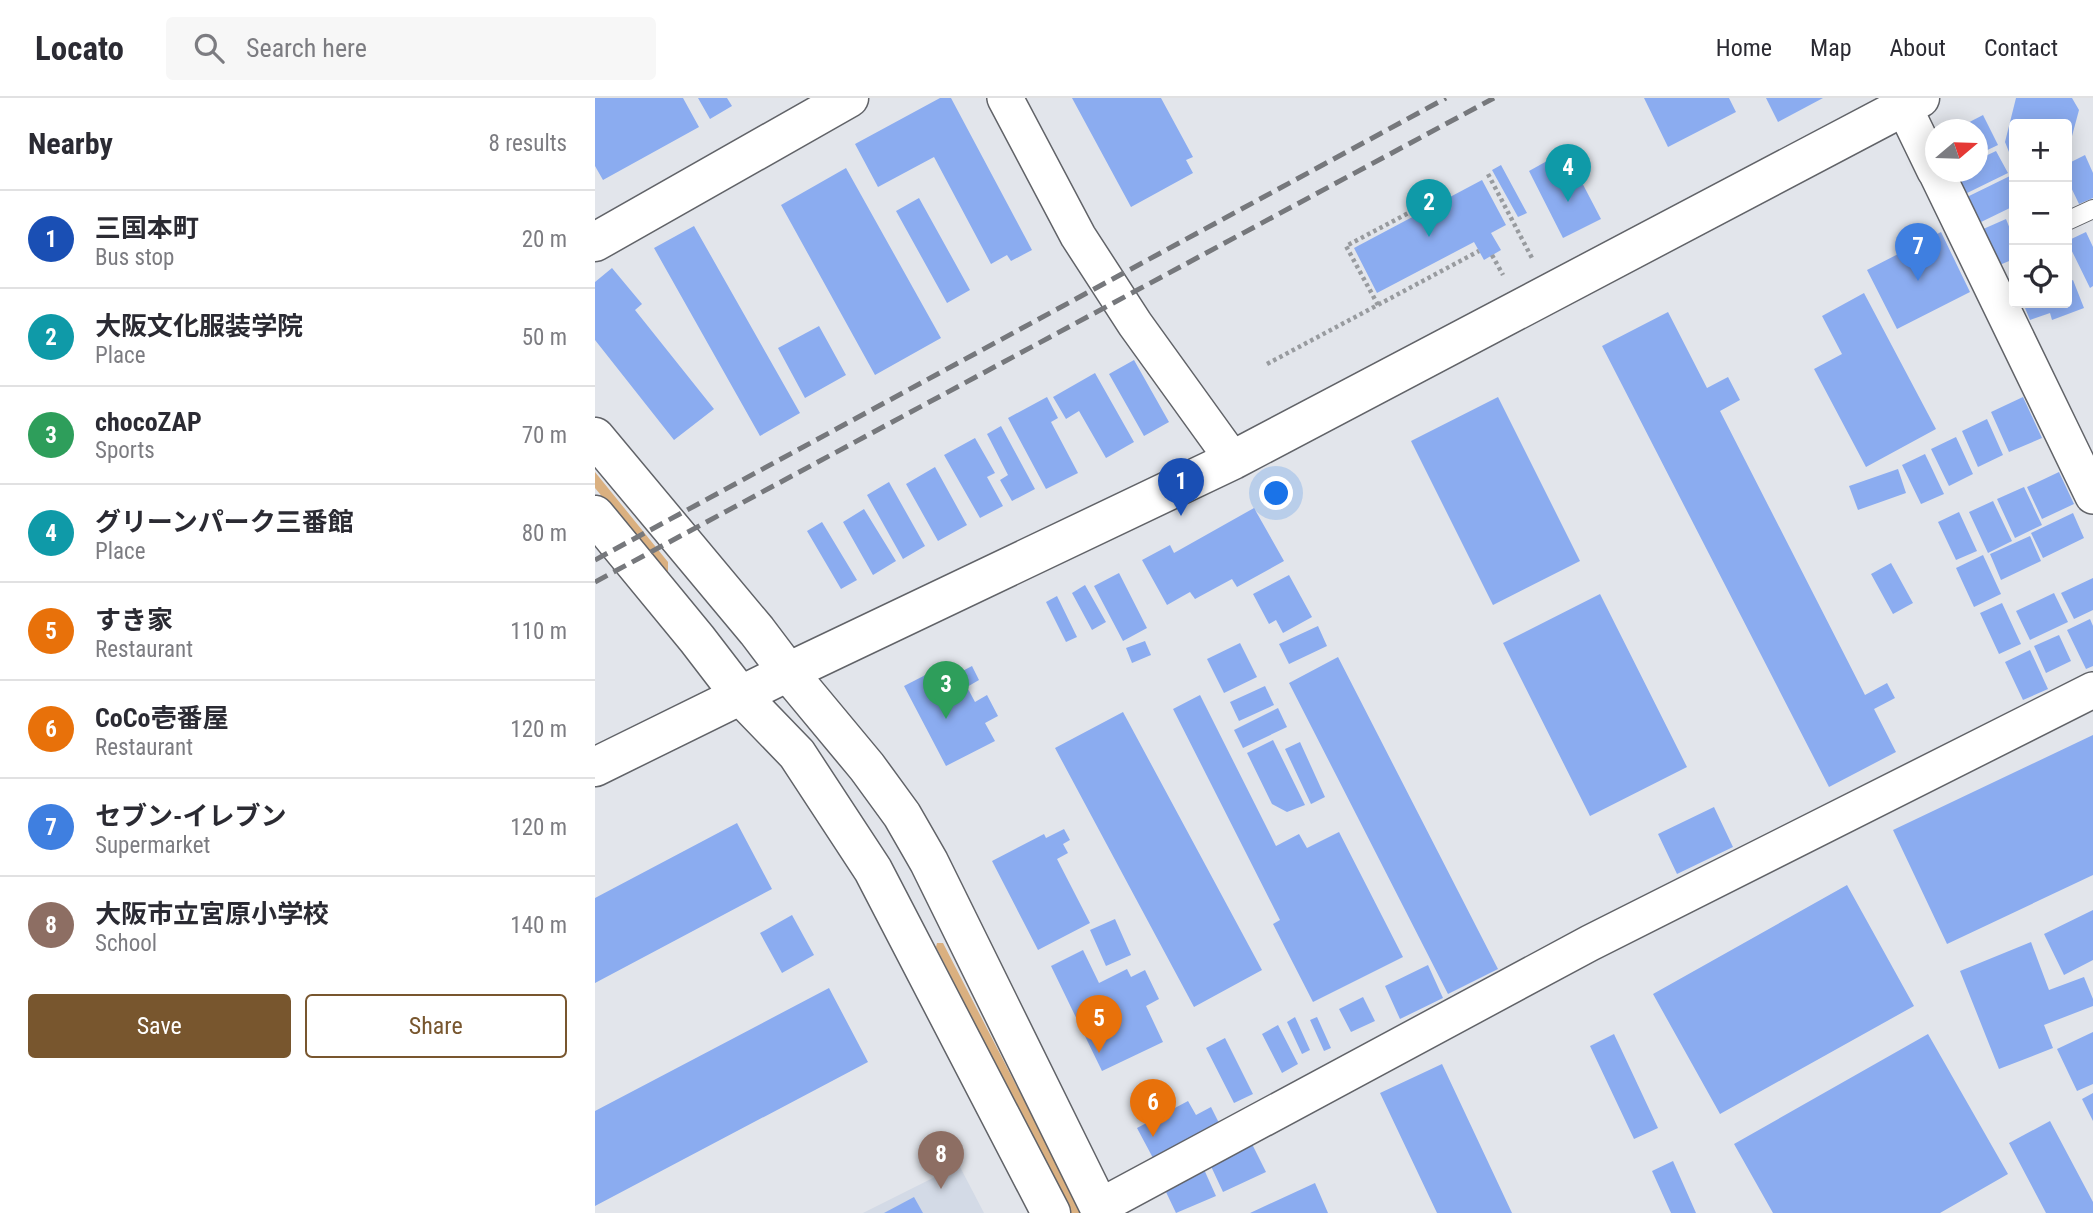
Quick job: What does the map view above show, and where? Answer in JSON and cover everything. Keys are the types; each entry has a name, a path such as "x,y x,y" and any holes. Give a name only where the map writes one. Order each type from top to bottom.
{"street":[{"path":"595,242 849,98"},
{"path":"1005,98 1078,236 1135,324 1233,460"},
{"path":"595,767 788,671 1233,460 1912,102 1925,139"},
{"path":"1941,182 2093,496"},
{"path":"595,437 757,631 867,767 902,815 929,862 1100,1210 1590,943 2093,690"},
{"path":"595,515 740,695 797,754 873,870 1051,1213"}],"lane":[{"path":"2072,219 2093,209"}],"path":[{"path":"1488,174 1535,263"},
{"path":"1378,305 1346,246 1434,199"},
{"path":"1267,364 1479,251"},
{"path":"1492,255 1505,278"}],"shaded area":[{"path":"595,472 668,562 668,576 595,488"},
{"path":"937,943 943,943 1082,1213 1071,1213 936,947"},
{"path":"959,1165 984,1213 863,1213"}],"building":[{"path":"595,98 683,98 699,127 603,180 595,166"},
{"path":"698,98 727,98 732,106 710,119"},
{"path":"940,98 951,98 1032,250 1011,261 1007,255 991,264 934,157 878,187 855,144"},
{"path":"1072,98 1161,98 1193,157 1186,160 1193,173 1131,207"},
{"path":"1644,98 1729,98 1736,112 1668,147"},
{"path":"1766,98 1823,98 1778,122"},
{"path":"2016,98 2072,98 2079,110 2072,136 2072,119 2011,119"},
{"path":"1988,125 1998,145 1988,150"},
{"path":"2009,126 2009,152 2005,142"},
{"path":"1996,151 2008,173 1963,195 1958,182 1988,182 1988,155"},
{"path":"2085,155 2093,173 2093,198 2079,204 2072,189 2072,162"},
{"path":"1547,161 1559,184 1578,175 1601,219 1563,238 1529,171"},
{"path":"1501,165 1527,213 1518,217 1492,170"},
{"path":"846,168 941,338 875,375 781,205"},
{"path":"2009,176 2009,208 1979,223 1967,197"},
{"path":"1482,180 1506,225 1491,233 1501,250 1484,260 1474,242 1377,293 1354,248"},
{"path":"919,198 970,290 947,303 896,211"},
{"path":"2006,219 2009,226 2009,261 1997,266 1981,230"},
{"path":"694,226 800,413 760,436 654,248"},
{"path":"1941,232 1970,292 1897,329 1867,270"},
{"path":"2086,232 2093,247 2093,286 2090,288 2072,251 2072,239"},
{"path":"612,268 642,304 635,310 714,409 674,440 595,340 595,282"},
{"path":"2072,280 2084,308 2052,320 2050,313 2030,320 2025,308 2072,308"},
{"path":"1864,293 1936,429 1866,467 1814,369 1842,354 1822,316"},
{"path":"1668,312 1707,388 1728,377 1740,400 1720,411 1865,695 1887,683 1895,698 1874,709 1896,752 1829,787 1602,346"},
{"path":"819,326 846,375 805,398 778,348"},
{"path":"1134,360 1169,422 1144,436 1109,374"},
{"path":"1095,373 1134,442 1106,458 1079,411 1066,419 1053,397"},
{"path":"1047,397 1058,418 1051,422 1078,473 1046,489 1008,418"},
{"path":"1498,397 1580,561 1493,605 1411,441"},
{"path":"2023,397 2042,438 2009,452 1991,412"},
{"path":"1987,419 2003,455 1978,467 1962,431"},
{"path":"1001,426 1035,489 1012,501 1000,480 1008,475 987,434"},
{"path":"1956,437 1973,474 1949,486 1931,449"},
{"path":"975,438 995,473 987,477 1003,506 980,518 944,455"},
{"path":"1925,454 1944,494 1921,504 1902,465"},
{"path":"935,467 967,525 938,541 906,484"},
{"path":"1898,469 1906,493 1858,510 1849,486"},
{"path":"2059,472 2074,504 2042,519 2027,487"},
{"path":"889,482 925,546 903,559 867,495"},
{"path":"2024,487 2042,525 2015,538 1997,499"},
{"path":"1993,501 2012,541 1988,553 1969,512"},
{"path":"1254,508 1284,561 1237,587 1232,579 1195,599 1190,592 1167,605 1142,560 1170,545 1174,553"},
{"path":"864,509 896,561 873,575 843,522"},
{"path":"1959,512 1977,551 1956,560 1938,522"},
{"path":"2073,513 2084,538 2043,558 2031,533"},
{"path":"822,522 857,580 841,589 807,531"},
{"path":"2030,536 2041,561 2001,580 1990,554"},
{"path":"1983,555 2001,594 1974,607 1956,568"},
{"path":"1891,563 1913,603 1893,614 1871,574"},
{"path":"1119,573 1147,628 1123,641 1094,586"},
{"path":"1289,575 1312,617 1283,633 1276,620 1269,624 1253,594"},
{"path":"2093,578 2093,610 2074,619 2061,593"},
{"path":"1085,585 1106,622 1092,630 1072,593"},
{"path":"2054,593 2068,622 2030,640 2016,611"},
{"path":"1600,594 1687,767 1590,816 1503,643"},
{"path":"1057,596 1077,637 1066,642 1046,602"},
{"path":"2002,603 2021,644 1999,654 1980,613"},
{"path":"2090,619 2093,626 2093,666 2086,669 2067,630"},
{"path":"1318,626 1327,646 1289,664 1279,644"},
{"path":"2059,635 2071,661 2046,673 2034,646"},
{"path":"1145,641 1151,655 1132,663 1126,648"},
{"path":"1240,643 1257,677 1224,693 1207,659"},
{"path":"2030,650 2048,689 2023,700 2005,662"},
{"path":"1338,657 1498,969 1448,994 1289,683"},
{"path":"945,665 951,677 972,666 979,680 967,687 975,702 987,695 998,716 985,723 995,741 946,766 904,686"},
{"path":"1265,686 1274,705 1239,721 1230,702"},
{"path":"1200,695 1276,846 1299,834 1307,848 1339,832 1403,957 1313,1002 1273,924 1280,920 1173,709"},
{"path":"1278,708 1287,727 1243,748 1234,730"},
{"path":"1123,712 1262,970 1194,1007 1055,748"},
{"path":"2093,735 2093,875 1947,944 1893,830"},
{"path":"1273,740 1305,805 1287,812 1272,804 1247,753"},
{"path":"1300,742 1325,797 1311,804 1285,749"},
{"path":"1714,807 1733,847 1677,874 1658,834"},
{"path":"737,823 772,889 595,983 595,898"},
{"path":"1064,829 1070,840 1063,844 1068,853 1057,859 1090,923 1038,950 992,861 1044,834 1046,838"},
{"path":"1847,885 1914,1006 1720,1114 1653,994"},
{"path":"2093,910 2093,960 2064,975 2044,934"},
{"path":"792,915 814,955 782,973 760,933"},
{"path":"1115,919 1131,955 1106,966 1090,930"},
{"path":"2031,942 2049,990 2084,977 2093,1006 2044,1025 2053,1048 1999,1069 1960,971"},
{"path":"1083,950 1099,983 1127,969 1131,977 1145,970 1159,999 1146,1006 1163,1042 1102,1071 1051,966"},
{"path":"1428,965 1443,998 1400,1019 1385,986"},
{"path":"829,988 868,1062 595,1206 595,1111"},
{"path":"1363,997 1375,1021 1351,1032 1339,1009"},
{"path":"1295,1017 1310,1050 1302,1054 1287,1022"},
{"path":"1317,1017 1331,1048 1324,1051 1310,1020"},
{"path":"1278,1025 1298,1064 1282,1073 1262,1034"},
{"path":"2093,1032 2093,1084 2077,1091 2057,1049"},
{"path":"1614,1034 1658,1128 1634,1139 1590,1046"},
{"path":"1928,1034 2008,1174 1940,1213 1773,1213 1734,1144"},
{"path":"1225,1038 1253,1094 1234,1103 1206,1048"},
{"path":"1442,1064 1512,1213 1437,1213 1380,1093"},
{"path":"2093,1093 2093,1121 2082,1099"},
{"path":"1188,1101 1196,1115 1211,1107 1219,1123 1153,1158 1137,1128"},
{"path":"2050,1121 2093,1202 2093,1213 2046,1213 2009,1143"},
{"path":"1251,1142 1266,1172 1223,1192 1209,1162"},
{"path":"1673,1161 1696,1213 1671,1213 1652,1171"},
{"path":"1202,1165 1216,1196 1176,1213 1166,1192 1169,1180"},
{"path":"1315,1183 1328,1213 1250,1213"},
{"path":"914,1197 923,1213 884,1213"}],"railway":[{"path":"595,560 1446,98"},
{"path":"595,582 1494,98"}],"place":[{"name":"グリーンパーク三番館","path":"1568,202"},
{"name":"大阪文化服装学院","path":"1429,237"},
{"name":"セブン-イレブン","path":"1918,281"},
{"name":"三国本町","path":"1181,516"},
{"name":"chocoZAP","path":"946,719"},
{"name":"すき家","path":"1099,1053"},
{"name":"CoCo壱番屋","path":"1153,1137"},
{"name":"大阪市立宮原小学校","path":"941,1189"}]}
